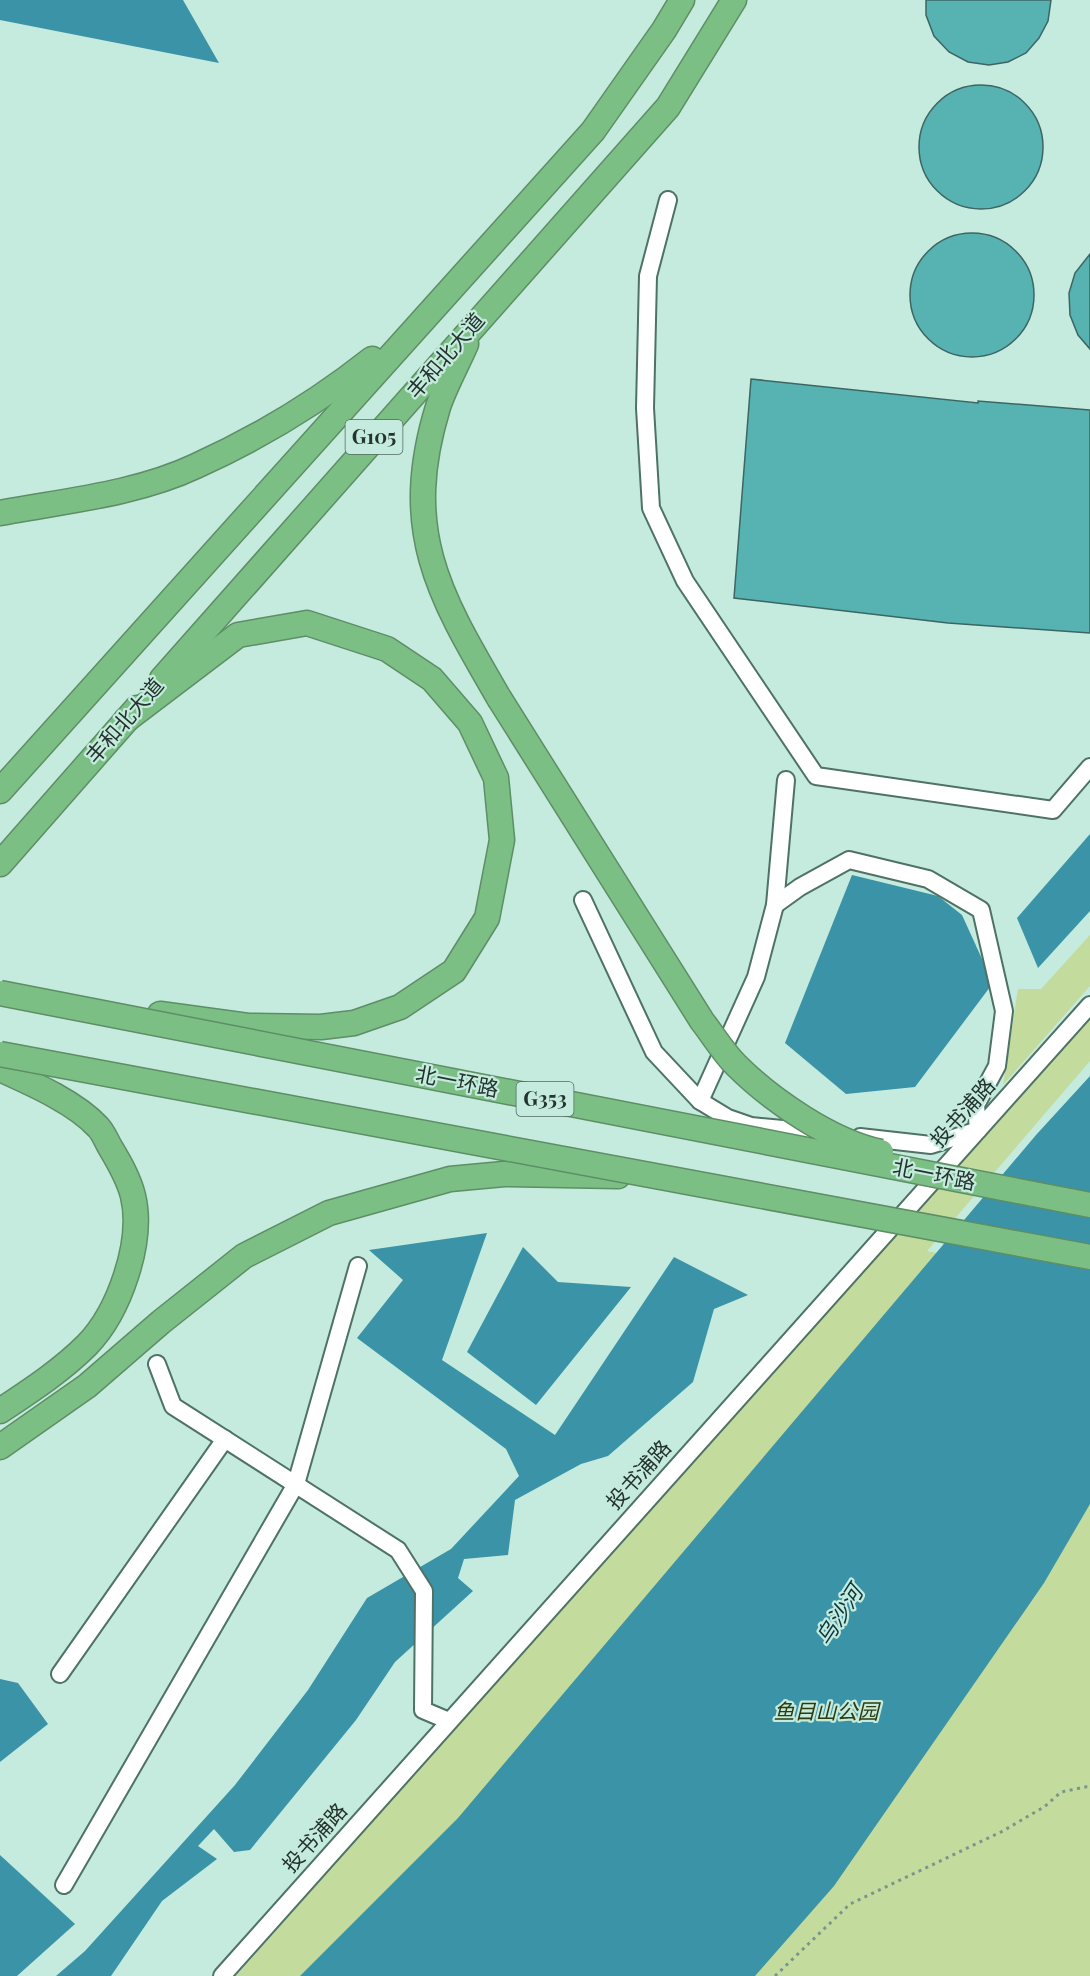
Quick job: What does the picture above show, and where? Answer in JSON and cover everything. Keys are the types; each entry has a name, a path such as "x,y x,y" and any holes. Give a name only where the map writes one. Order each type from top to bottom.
{"highway":[{"name":"丰和北大道","path":"0,791 593,131 664,30 682,0"},
{"name":"丰和北大道","path":"0,864 668,107 734,0"},
{"path":"0,513 119,491 195,467 335,388 422,321"},
{"path":"476,322 439,405 428,446 423,492 425,534 434,573 452,618 499,699 702,1021 734,1063 766,1092 828,1132 872,1150 1090,1190"},
{"path":"0,992 249,1026 321,1027 343,1024 400,1007 454,972 487,918 502,840 496,778 470,723 432,679 387,649 307,623 238,635 126,720"},
{"name":"北一环路","path":"0,992 1090,1205"},
{"path":"0,1054 1090,1257"},
{"path":"0,1069 54,1094 98,1127 120,1162 134,1197 134,1238 127,1278 110,1313 88,1344 49,1378 0,1411"},
{"path":"0,1447 87,1386 161,1322 244,1256 329,1213 450,1179 504,1174 652,1176"}],"street":[{"path":"668,200 648,276 645,408 651,507 685,581 816,776 1053,810 1090,767"},
{"path":"700,1101 756,977 775,905 786,780"},
{"path":"583,900 654,1052 700,1101 728,1118 751,1126 931,1145 978,1130 976,1105 997,1066 1004,1011 981,910 928,879 849,860 800,887 775,905"},
{"name":"投书浦路","path":"222,1976 1090,1005"},
{"path":"64,1885 296,1484 358,1266"},
{"path":"157,1364 173,1406 398,1550 424,1591 423,1710 449,1721"},
{"path":"60,1674 225,1439"}],"path":[{"path":"775,1976 850,1904 1001,1832 1044,1807 1061,1792 1090,1786"}],"green space":[{"path":"1090,935 1090,986 1003,1085 1018,989 1041,989"},
{"name":"鱼目山公园","path":"1090,1007 1090,1061 927,1251 1090,1283 1090,1976 236,1976"}],"water":[{"path":"0,0 183,0 219,63 0,20"},
{"path":"1090,834 1090,911 1038,968 1017,918"},
{"path":"852,875 938,896 962,915 993,983 915,1087 846,1094 785,1043"},
{"name":"鱼目山公园","path":"1090,1076 1090,1504 1044,1583 834,1886 755,1976 300,1976 458,1818 1036,1135"},
{"path":"487,1233 442,1360 555,1435 674,1257 748,1295 714,1309 693,1382 608,1456 581,1464 515,1500 508,1555 464,1559 458,1578 473,1591 395,1662 356,1720 250,1850 234,1852 214,1829 198,1846 217,1859 162,1901 111,1976 56,1976 85,1951 235,1785 308,1690 367,1598 451,1549 519,1476 506,1449 357,1338 403,1280 369,1250"},
{"path":"523,1247 558,1282 631,1287 536,1405 467,1352"},
{"path":"0,1679 18,1683 48,1724 0,1762"},
{"path":"0,1855 75,1924 17,1976 0,1976"}],"building":[{"path":"926,0 1051,0 1048,21 1039,38 1026,53 1008,62 989,65 968,62 949,52 934,36 926,15"},
{"path":"981,85 1005,90 1025,103 1038,123 1043,147 1038,171 1025,191 1005,204 981,209 957,204 937,191 924,171 919,147 924,123 937,103 957,90"},
{"path":"972,233 996,238 1016,251 1029,271 1034,295 1029,319 1016,339 996,352 972,357 948,352 928,339 915,319 910,295 915,271 928,251 948,238"},
{"path":"1090,254 1090,349 1078,335 1070,315 1069,293 1075,273"},
{"path":"751,379 978,403 978,401 1090,410 1090,633 948,623 734,598"}],"water label":[{"name":"乌沙河","path":"839,1615"}]}
